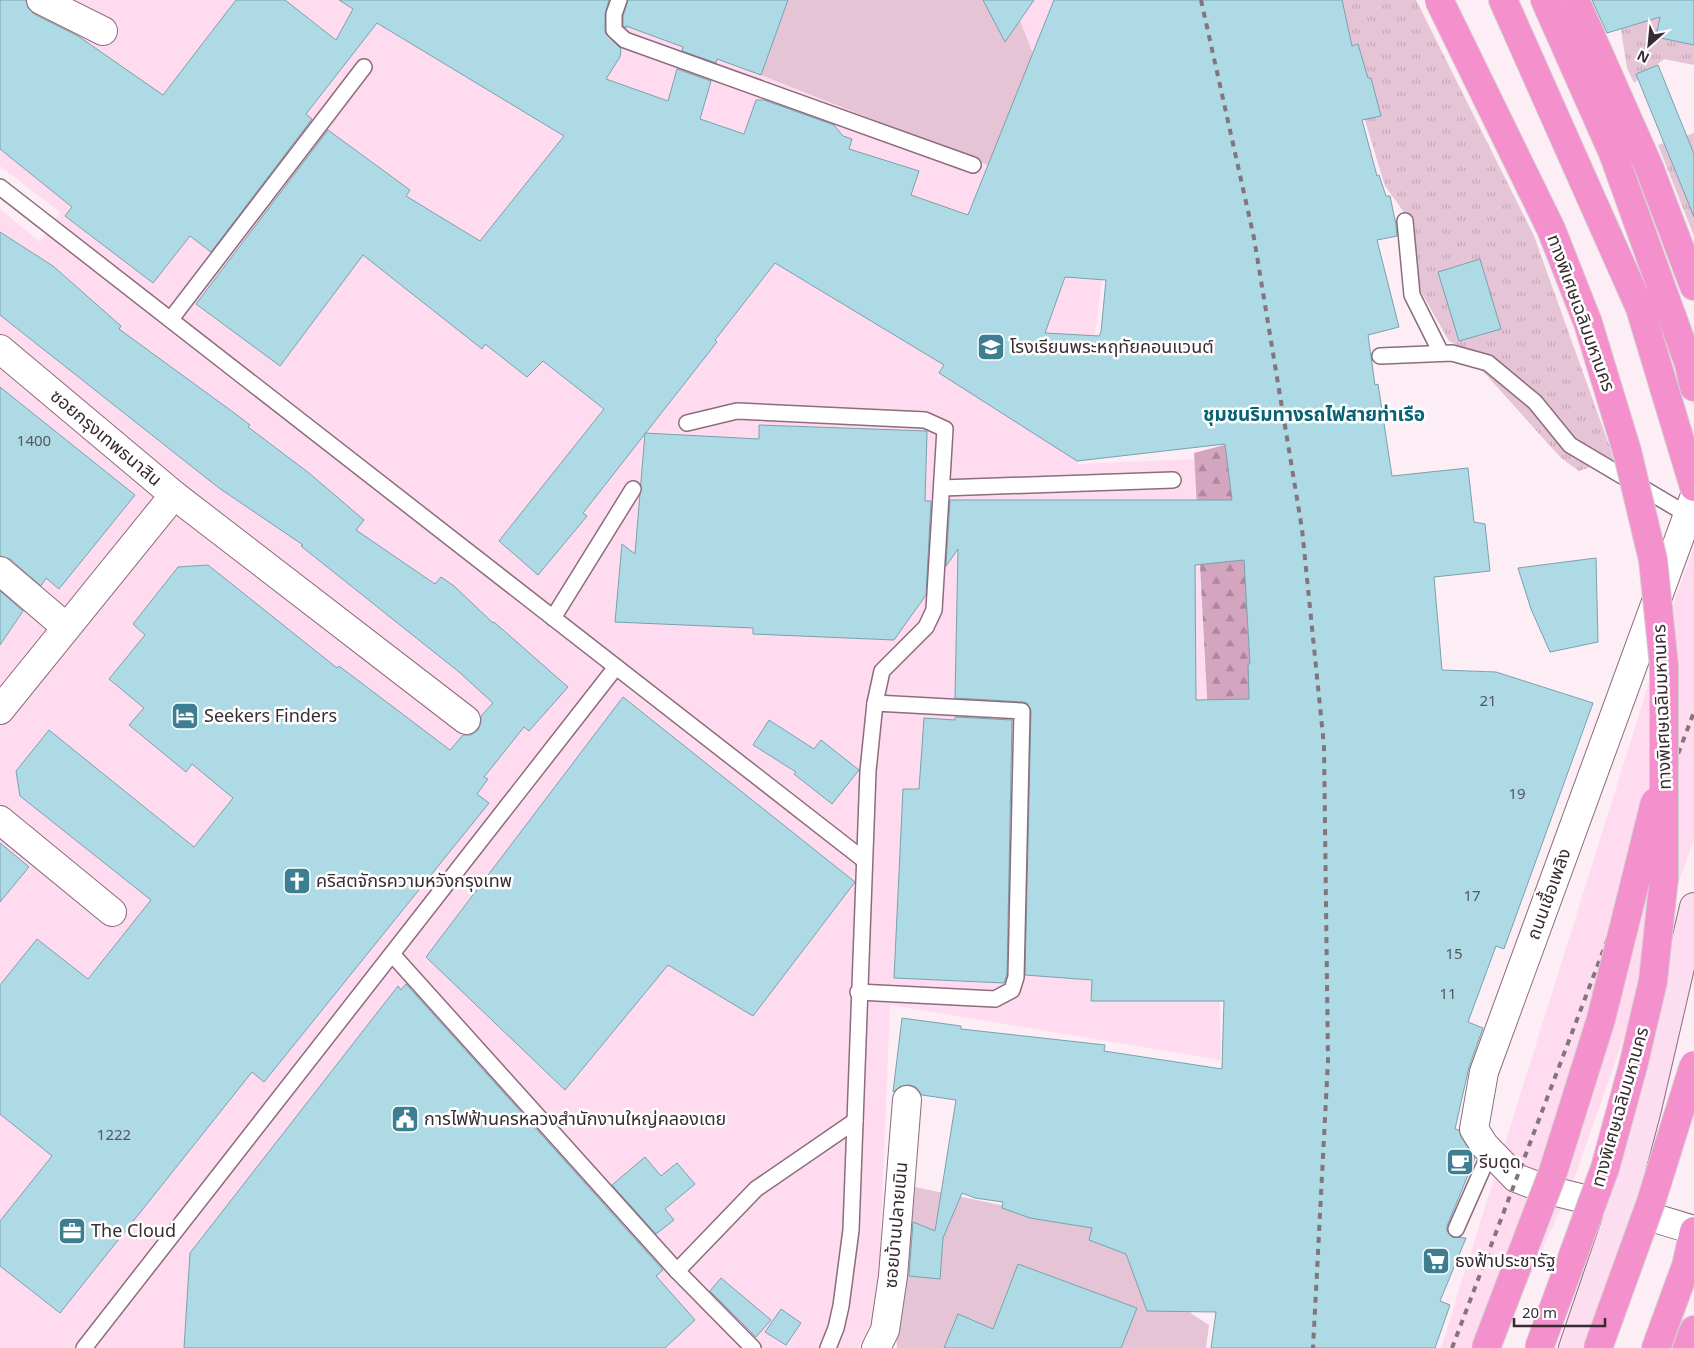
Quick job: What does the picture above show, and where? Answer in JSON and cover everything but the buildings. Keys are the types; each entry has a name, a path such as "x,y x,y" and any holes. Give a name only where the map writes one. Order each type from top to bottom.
{"highway":[{"name":"ทางพิเศษเฉลิมมหานคร","path":"1439,0 1551,230 1588,323 1627,451 1653,560 1664,666 1664,878 1653,981 1633,1066 1604,1168 1539,1348"},
{"path":"1503,0 1640,308 1694,487"},
{"path":"1546,0 1600,53"},
{"path":"1546,0 1613,153 1668,302 1694,387"},
{"path":"1575,0 1649,167 1694,286"},
{"path":"1486,1348 1553,1172 1600,1019 1665,759"},
{"path":"1598,1348 1651,1202 1694,1065"},
{"path":"1656,1348 1686,1266 1694,1231"},
{"path":"1687,1348 1694,1330"}],"street":[{"path":"41,0 102,31"},
{"name":"ซอยกรุงเทพธนาสิน","path":"0,350 174,495 0,710"},
{"path":"174,495 466,720"},
{"name":"ถนนเชื้อเพลิง","path":"1691,507 1484,1072 1474,1129 1490,1152 1516,1178 1548,1190 1622,1208 1694,1231"},
{"path":"0,571 66,627"},
{"path":"0,820 112,912"},
{"path":"1573,1348 1622,1208 1694,907"},
{"name":"ซอยบ้านปลายเนิน","path":"876,1348 885,1330 893,1276 907,1100"},
{"path":"1622,1208 1680,1131 1694,1103"}],"lane":[{"path":"619,0 614,14 614,30 625,40 973,165"},
{"path":"171,319 364,67"},
{"path":"0,187 864,860"},
{"path":"1405,221 1412,295 1441,353"},
{"path":"1380,356 1452,352 1488,363 1535,402 1570,445 1691,507"},
{"path":"687,423 737,411 925,420 946,429 934,610 926,627 882,671 875,703 868,771 858,992 851,1230 841,1306 836,1328 828,1348"},
{"path":"942,488 1173,480"},
{"path":"553,618 633,489"},
{"path":"84,1348 616,667"},
{"path":"858,992 995,999 1012,990 1016,977 1022,711 875,703"},
{"path":"392,954 678,1271 753,1348"},
{"path":"678,1271 756,1189 855,1121"},
{"path":"1456,1229 1490,1152"}],"shaded area":[{"path":"0,0 1095,0 1127,91 1078,464 1194,459 1217,897 1221,1060 890,1005 876,1313 858,1348 0,1348 0,209 40,242 60,212 0,166"},
{"path":"1694,547 1694,839 1574,1179 1498,1348 1441,1348 1678,590"}],"green space":[{"path":"788,0 1012,0 1036,62 988,165 761,75"},
{"path":"1328,0 1416,0 1534,236 1614,459 1579,471 1561,458 1462,348 1449,341 1416,283 1414,226 1385,186"},
{"path":"1616,0 1694,0 1694,65 1664,59 1634,83 1627,68"},
{"path":"1694,133 1694,236 1658,145"},
{"path":"1228,444 1243,456 1256,681 1245,711 1209,735 1194,453"},
{"path":"915,1187 1138,1234 1192,1314 1209,1325 1206,1348 897,1348 896,1334"}],"railway":[{"path":"1201,0 1254,238 1302,529 1324,746 1328,1061 1313,1348"},
{"path":"1452,1348 1694,712"}],"place":[{"name":"โรงเรียนพระหฤทัยคอนแวนต์","path":"991,347"},
{"name":"Seekers Finders","path":"185,716"},
{"name":"คริสตจักรความหวังกรุงเทพ","path":"297,881"},
{"name":"การไฟฟ้านครหลวงสำนักงานใหญ่คลองเตย","path":"405,1119"},
{"name":"รีบดูด","path":"1460,1162"},
{"name":"The Cloud","path":"72,1231"},
{"name":"ธงฟ้าประชารัฐ","path":"1436,1261"}],"district":[{"name":"ชุมชนริมทางรถไฟสายท่าเรือ","path":"1314,414"}]}
